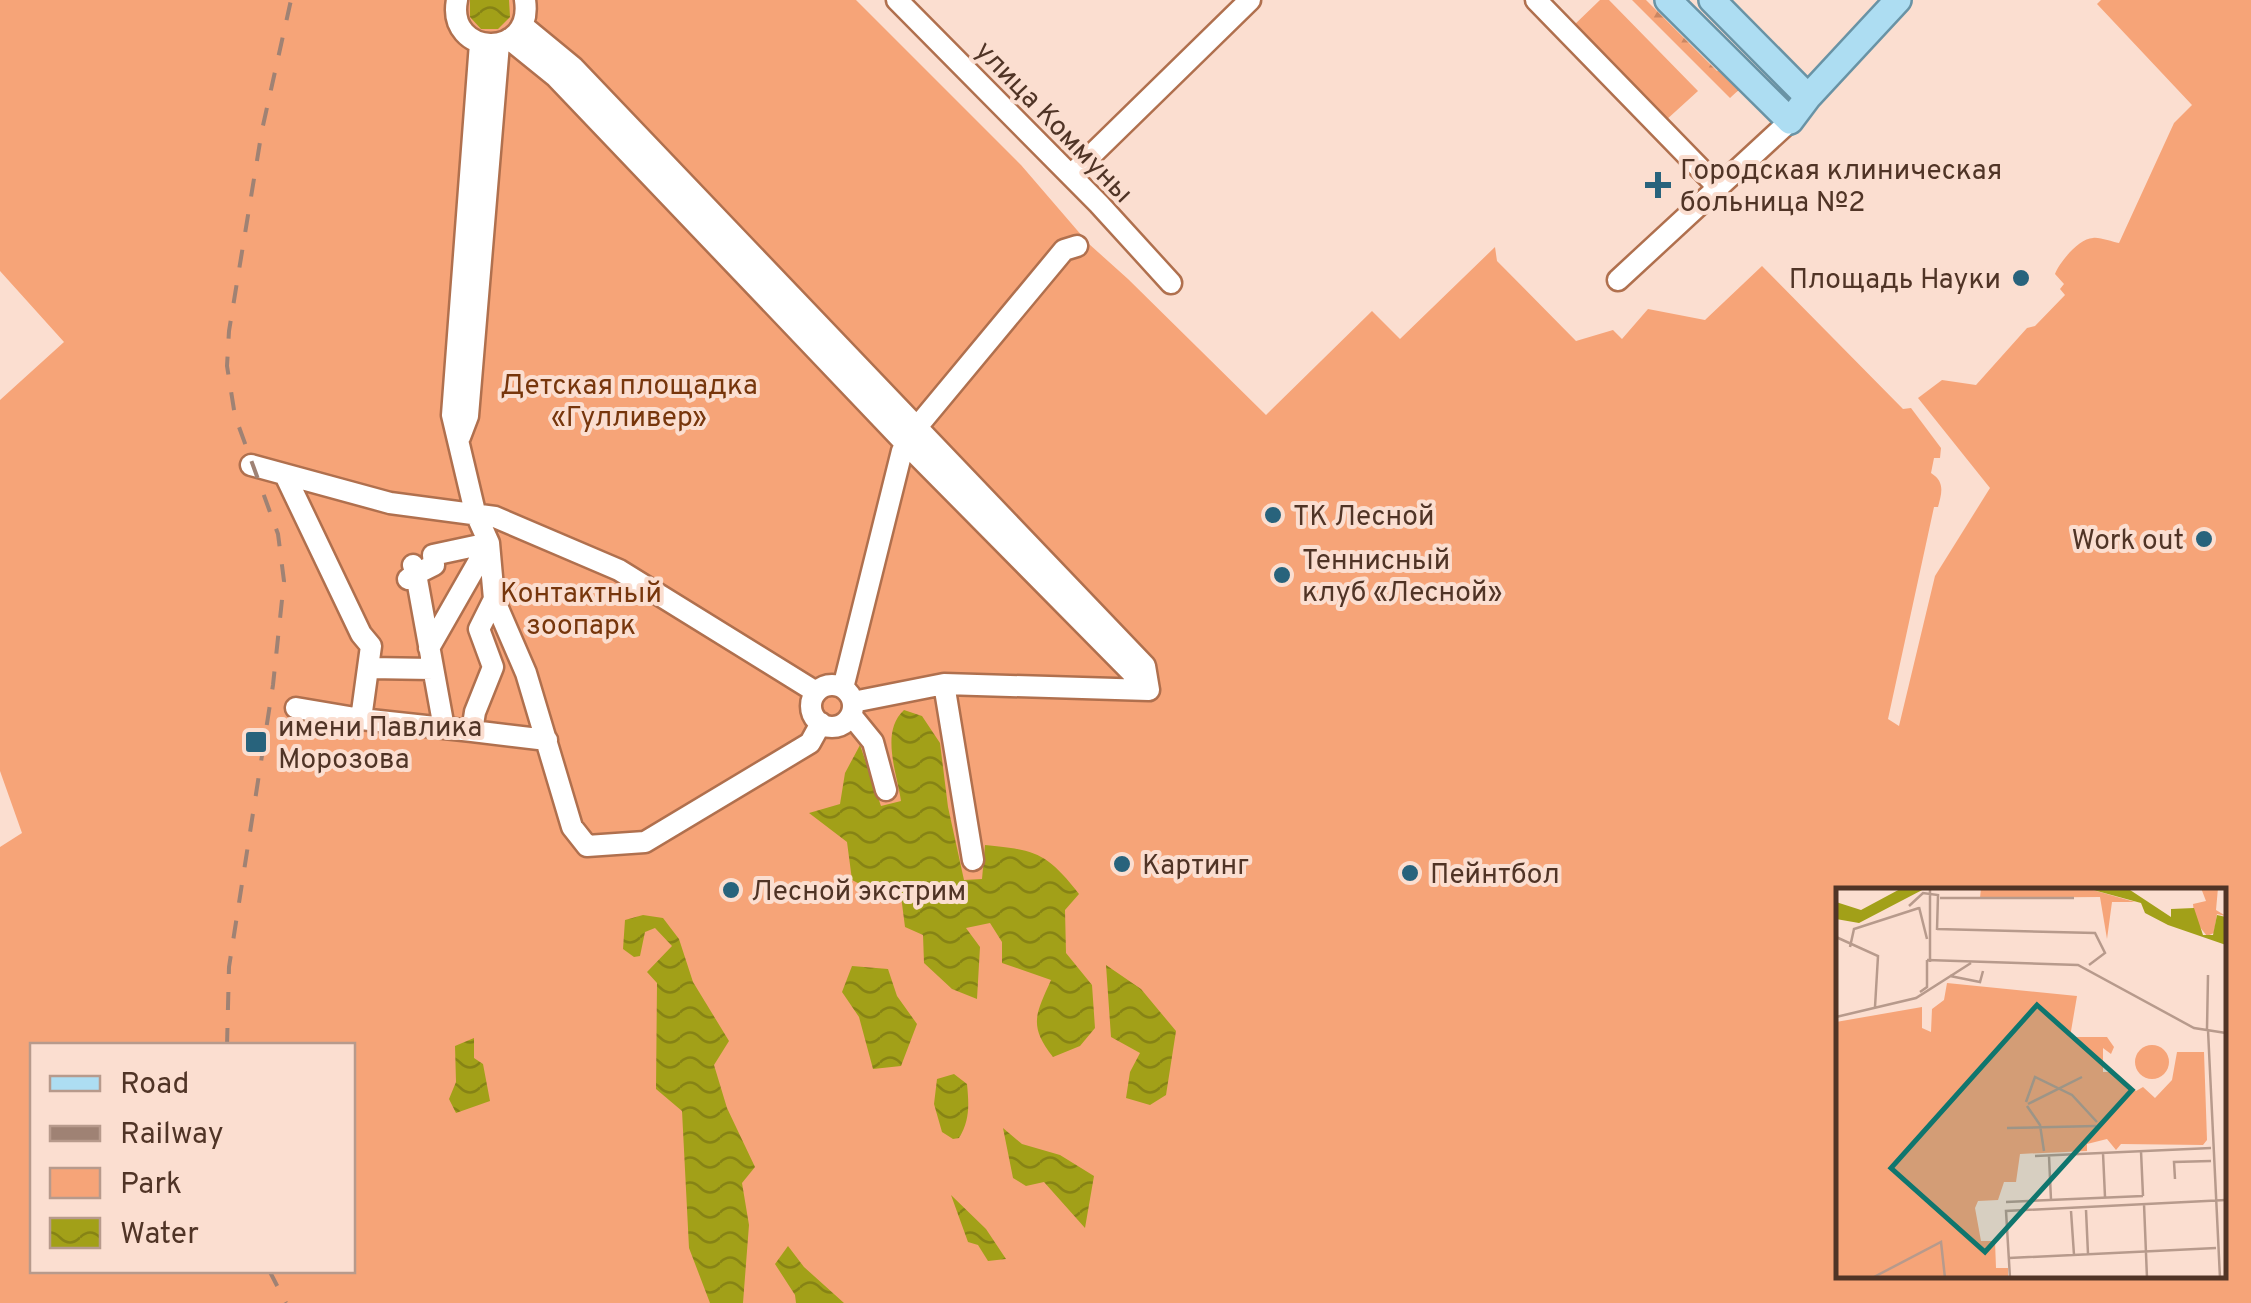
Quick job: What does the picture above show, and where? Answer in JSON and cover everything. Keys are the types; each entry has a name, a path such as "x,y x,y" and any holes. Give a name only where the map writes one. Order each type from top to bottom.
{"main road":[{"path":"1668,0 1790,121 1898,0"},
{"path":"1712,0 1808,97"},
{"path":"1728,59 1740,64 1749,59 1753,50 1750,38"}],"street":[{"path":"457,0 456,18 461,29 503,38 573,67 911,435 1145,666 1149,690 944,684 849,702"},
{"path":"524,0 503,38 452,415 475,512 488,543 494,599 526,673 572,827 587,846 645,842 810,742 820,724"},
{"name":"улица Коммуны","path":"897,0 1171,283"},
{"path":"1071,176 1250,0"},
{"path":"1536,0 1719,188"},
{"path":"1618,280 1790,121"},
{"path":"886,790 873,742 849,702 832,684 814,697 812,714 820,724 834,727 849,702 911,435 1064,250 1077,246"},
{"path":"251,465 390,503 495,516 619,570 814,697"},
{"path":"285,474 361,634 371,646 361,720"},
{"path":"444,728 412,573 434,565 433,555 488,543"},
{"path":"431,659 488,543"},
{"path":"472,731 492,667 479,629 494,599"},
{"path":"369,668 431,659"},
{"path":"944,684 972,860"},
{"path":"296,708 361,720 546,740"}],"green space":[{"path":"0,0 856,0 1021,165 1089,244 1266,415 1372,311 1400,339 1495,247 1497,261 1576,341 1613,330 1622,339 1648,309 1705,320 1762,266 1903,409 1911,408 1941,448 1931,473 1940,484 1941,497 1938,507 1934,507 1888,719 1899,726 1935,576 1990,488 1918,398 1942,380 1976,385 2027,328 2035,326 2065,295 2060,289 2064,284 2055,274 2070,252 2093,238 2119,243 2174,123 2192,105 2097,4 2101,0 2251,0 2251,1303 0,1303 0,847 22,833 0,771 0,400 64,342 0,271"},
{"path":"1600,0 1609,0 1698,91 1665,121 1572,27"},
{"path":"1632,0 1646,0 1717,71 1724,67 1744,85 1730,98"}],"water":[{"path":"470,0 509,0 510,17 498,29 481,29 470,17"},
{"path":"904,710 922,716 940,743 948,807 964,880 982,879 985,845 1002,847 1029,852 1049,862 1079,894 1065,910 1066,953 1092,985 1095,1028 1080,1046 1053,1057 1037,1028 1041,1002 1051,980 1002,963 1002,942 990,923 966,928 980,947 977,999 952,989 924,963 923,935 905,927 901,896 895,893 889,899 852,880 847,842 809,813 840,804 845,773 860,745 881,806 901,801 891,741"},
{"path":"643,915 663,918 679,939 693,982 729,1041 714,1065 727,1108 755,1167 742,1183 749,1225 743,1303 710,1303 689,1248 682,1111 656,1089 657,983 647,972 672,946 655,928 645,932 640,956 634,957 623,949 625,920"},
{"path":"1106,965 1141,989 1176,1031 1166,1095 1150,1105 1126,1098 1130,1072 1140,1053 1111,1037"},
{"path":"852,966 888,969 897,996 917,1024 901,1066 873,1069 859,1017 842,992"},
{"path":"474,1038 474,1058 483,1064 490,1101 456,1113 449,1099 456,1082 455,1046"},
{"path":"954,1074 967,1084 968,1106 963,1131 953,1139 942,1132 934,1104 937,1079"},
{"path":"1003,1128 1022,1144 1060,1155 1094,1176 1085,1228 1044,1182 1026,1186 1013,1178"},
{"path":"951,1195 986,1229 1006,1259 988,1261 978,1245 968,1242"},
{"path":"788,1246 804,1267 844,1303 796,1303 775,1264"}],"railway":[{"path":"227,1043 229,967 273,685 284,581 278,534 235,416 227,366 229,331 262,130 291,0"},
{"path":"271,1273 286,1303"}],"place":[{"name":"Городская клиническая больница №2","path":"1658,185"},
{"name":"Площадь Науки","path":"2021,278"},
{"name":"ТК Лесной","path":"1273,515"},
{"name":"Work out","path":"2204,539"},
{"name":"Теннисный клуб «Лесной»","path":"1282,575"},
{"name":"имени Павлика Морозова","path":"256,742"},
{"name":"Картинг","path":"1122,864"},
{"name":"Пейнтбол","path":"1410,873"},
{"name":"Лесной экстрим","path":"731,890"}],"park label":[{"name":"Детская площадка «Гулливер»","path":"629,400"},
{"name":"Контактный зоопарк","path":"581,608"}]}
